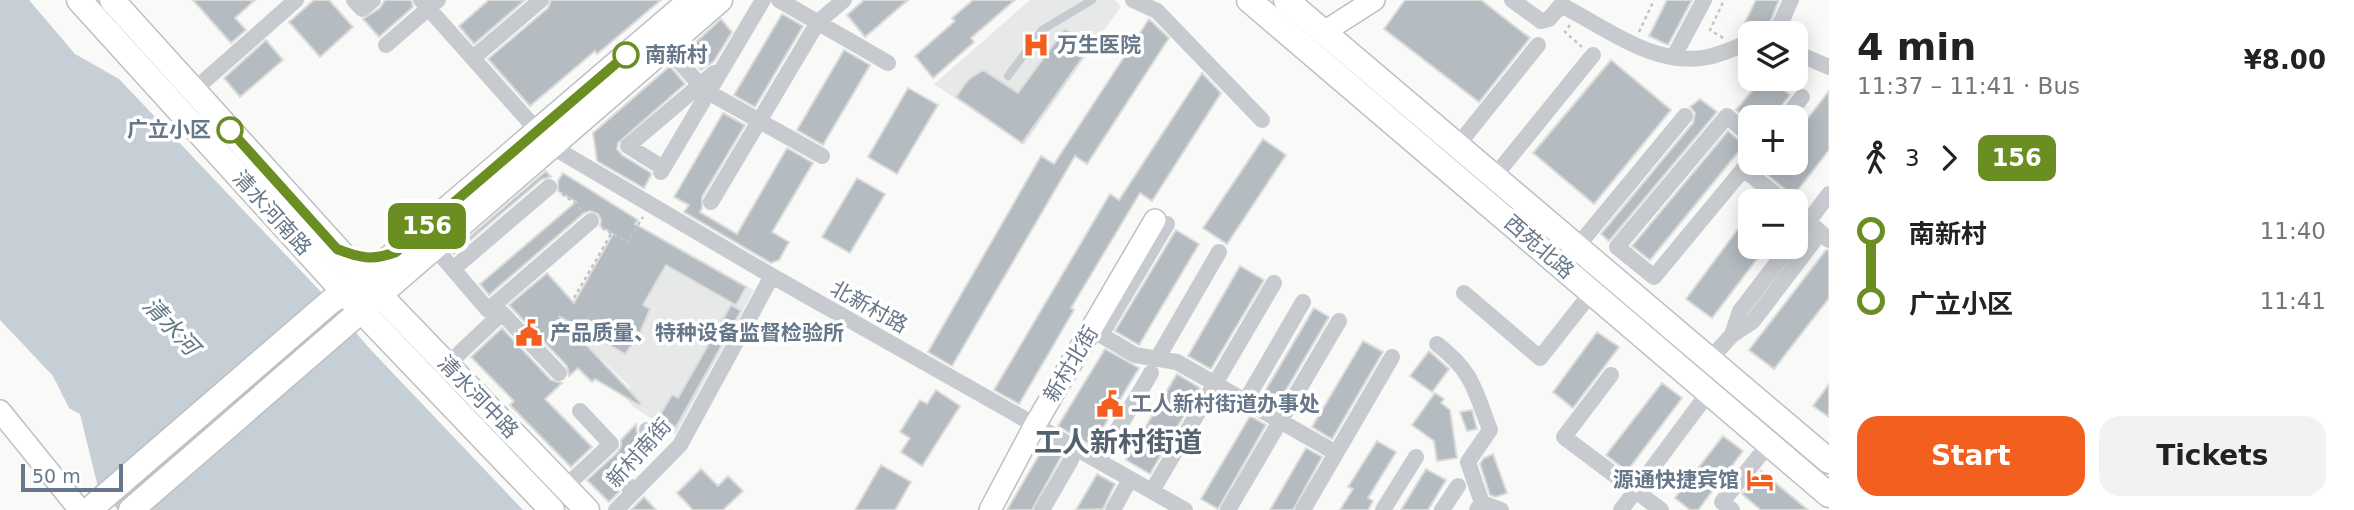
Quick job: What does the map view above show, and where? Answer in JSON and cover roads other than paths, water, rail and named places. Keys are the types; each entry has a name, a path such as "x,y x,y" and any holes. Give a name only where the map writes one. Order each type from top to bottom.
{"main road":[{"name":"清水河南路","path":"79,0 353,295"},
{"name":"清水河南路","path":"112,0 337,249 353,295"},
{"path":"89,507 353,295 404,259 659,40 720,0"},
{"name":"西苑北路","path":"1249,0 1829,495"},
{"name":"西苑北路","path":"1286,0 1829,461"},
{"path":"659,40 685,2"},
{"path":"337,249 368,259 404,259 434,247 545,139"},
{"path":"400,316 396,304 404,259"},
{"path":"131,510 353,295"},
{"name":"清水河中路","path":"353,295 400,316 587,510"},
{"name":"清水河中路","path":"353,295 356,320 373,323 552,510"}],"street":[{"path":"354,0 362,9 373,0"},
{"path":"473,58 541,0"},
{"path":"704,88 662,170 628,146 704,88 724,65 763,0"},
{"path":"779,0 888,63"},
{"path":"711,202 818,22 844,0"},
{"path":"1133,0 1157,11 1262,120"},
{"path":"1324,32 1374,0"},
{"path":"1512,0 1541,21 1549,19 1562,2 1633,44 1646,50 1674,56 1693,59 1710,57 1738,46"},
{"path":"1674,56 1704,0"},
{"path":"1781,21 1791,0"},
{"path":"194,90 288,2"},
{"path":"386,45 429,3"},
{"name":"北新村路","path":"429,3 473,58 492,75 545,139 772,276 1182,509"},
{"path":"659,40 704,88 822,156"},
{"path":"1457,146 1538,46"},
{"path":"1494,177 1593,55"},
{"path":"1808,58 1829,67"},
{"path":"1796,105 1802,97"},
{"path":"1576,248 1685,116"},
{"path":"1738,126 1727,116 1617,247 1654,277 1739,175"},
{"path":"1757,175 1772,189"},
{"path":"453,269 550,187"},
{"path":"1808,210 1829,194"},
{"path":"434,247 488,310 591,221"},
{"path":"1709,360 1732,335 1753,321 1824,236 1808,221"},
{"name":"新村北街","path":"990,510 1035,425 1095,334 1161,222"},
{"path":"1099,461 1219,252"},
{"path":"1732,335 1740,311 1780,259"},
{"name":"新村南街","path":"616,510 680,445 772,276"},
{"path":"1152,491 1274,283"},
{"path":"1464,293 1540,358 1592,292"},
{"path":"1247,400 1303,302"},
{"path":"447,365 502,313 559,373"},
{"path":"1228,510 1339,321"},
{"path":"1095,334 1154,366 1177,362 1336,453"},
{"path":"1437,344 1457,360 1470,377 1490,430 1468,462 1480,507 1501,510"},
{"path":"1303,510 1392,357"},
{"path":"1611,375 1564,437 1661,510"},
{"path":"1621,510 1709,392"},
{"path":"0,411 89,507"},
{"path":"565,487 611,444 580,411"},
{"path":"0,425 67,510"},
{"path":"634,492 618,475 655,438 647,430"},
{"path":"1732,510 1722,502 1769,444"},
{"path":"1383,510 1416,457"},
{"path":"1042,510 1071,460"},
{"path":"1112,510 1130,479"},
{"path":"1442,510 1458,485"}],"lane":[{"path":"1008,76 1042,30 1092,0"}],"water":[{"name":"清水河","path":"0,0 29,0 75,54 119,79 523,510 118,510 98,487 80,414 69,408 53,376 0,320"}],"place":[{"name":"万生医院","path":"1036,45"},
{"name":"南新村","path":"626,55"},
{"name":"广立小区","path":"230,130"},
{"name":"产品质量、特种设备监督检验所","path":"529,333"},
{"name":"工人新村街道办事处","path":"1110,404"},
{"name":"源通快捷宾馆","path":"1760,480"}],"district":[{"name":"工人新村街道","path":"1118,442"}]}
